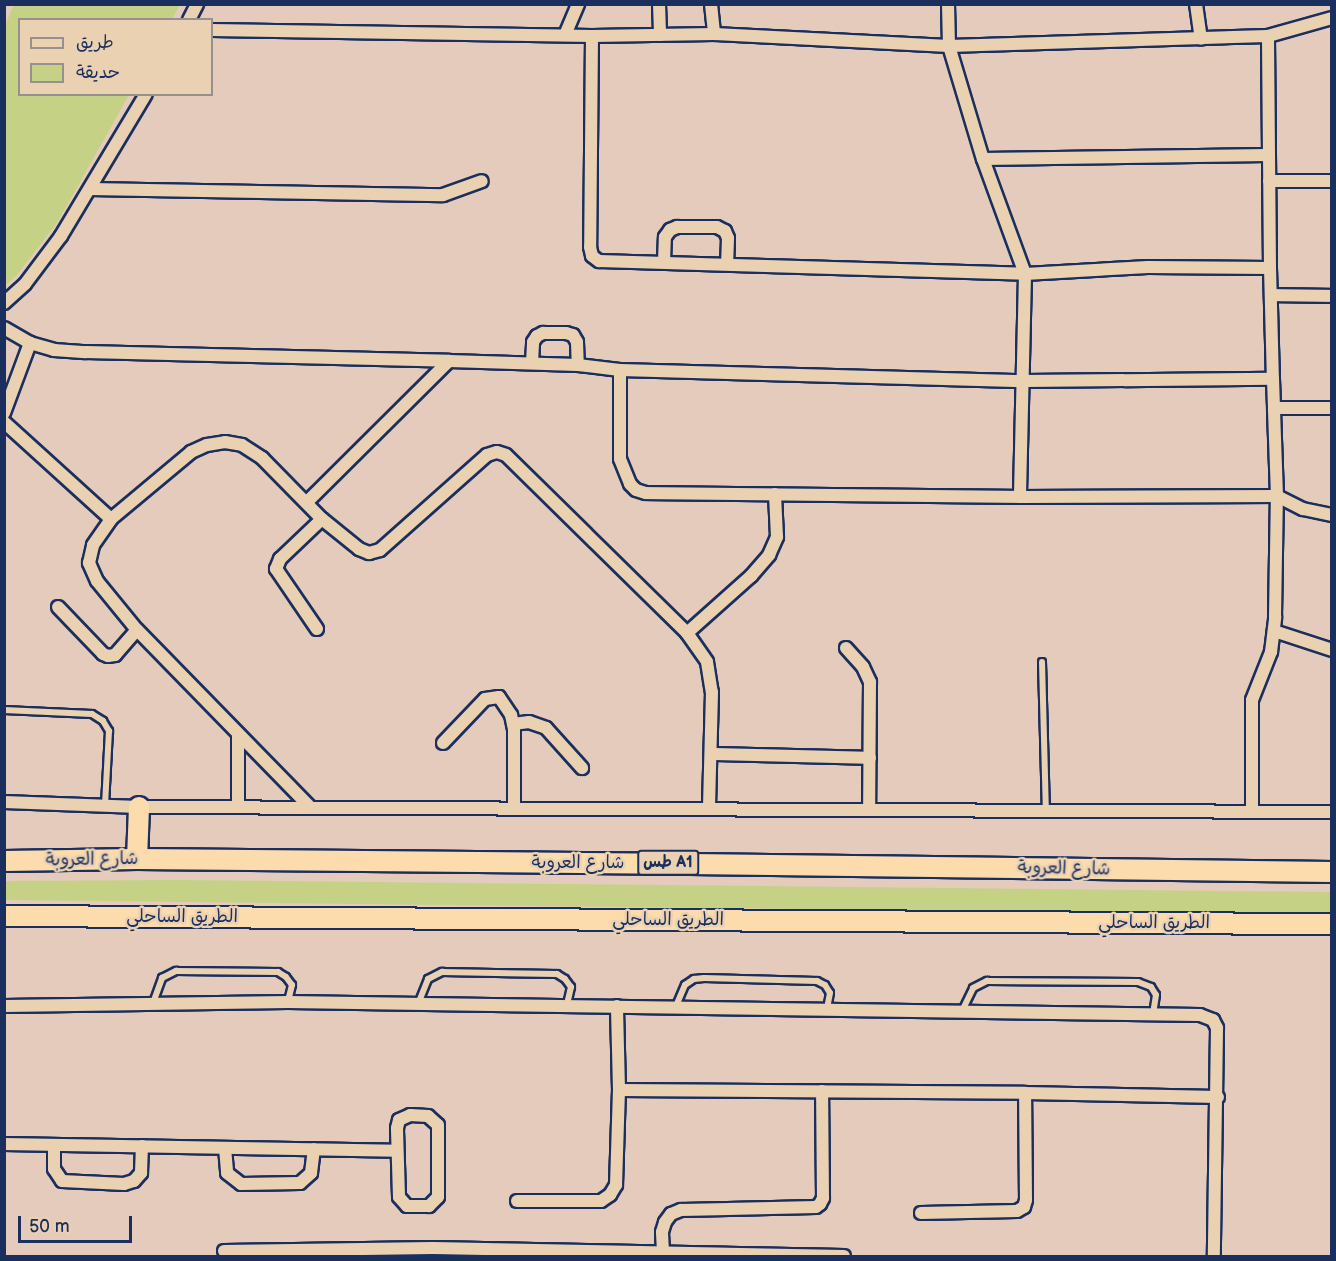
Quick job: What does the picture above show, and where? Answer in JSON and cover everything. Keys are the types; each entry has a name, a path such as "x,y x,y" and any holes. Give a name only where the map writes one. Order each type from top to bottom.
{"highway":[{"path":"136,859 139,807"},
{"name":"شارع العروبة","path":"4,861 136,859 1332,872"},
{"name":"الطريق الساحلي","path":"4,916 1332,924"}],"street":[{"path":"190,18 197,4"},
{"path":"565,35 578,4"},
{"path":"659,4 660,35"},
{"path":"711,4 714,34"},
{"path":"948,4 949,46 983,159 1025,274 1020,496"},
{"path":"1196,4 1201,39"},
{"path":"213,30 592,36 714,34 949,46 1268,36 1332,18"},
{"path":"592,36 590,247 592,256 599,261 727,263 1025,274 1148,267 1270,268"},
{"path":"1252,812 1252,700 1271,652 1274,631 1277,496 1270,268 1268,36"},
{"path":"4,303 25,284 61,236 145,96"},
{"path":"983,159 1268,155"},
{"path":"1269,181 1332,180"},
{"path":"90,189 443,195 482,181"},
{"path":"664,262 665,237 670,230 677,227 717,227 725,231 728,238 727,263"},
{"path":"1271,295 1332,296"},
{"path":"4,328 30,343 54,350 86,352 532,363 620,370 1024,381 1273,379"},
{"path":"532,363 533,342 537,336 543,333 566,333 573,335 577,342 578,365"},
{"path":"4,413 30,343"},
{"path":"307,502 449,361"},
{"path":"620,370 620,459 630,484 636,490 646,493 1277,496 1303,509 1332,515"},
{"path":"1274,408 1332,408"},
{"path":"4,422 111,519"},
{"path":"310,807 137,630 97,581 89,563 93,545 111,519 191,452 225,442 242,446 262,458 322,519 359,549 369,553 380,550 488,455 498,452 506,454 687,633 707,663 711,676 709,809"},
{"path":"687,633 751,576 769,555 777,537 775,494"},
{"path":"317,629 276,569 280,559 322,519"},
{"path":"58,607 103,654 108,656 115,655 137,630"},
{"path":"1274,631 1332,650"},
{"path":"846,648 863,667 870,682 869,810"},
{"path":"443,743 485,699 493,696 499,697 513,724 514,808"},
{"path":"513,724 529,722 546,728 582,768"},
{"path":"238,735 238,806"},
{"path":"711,754 870,758"},
{"path":"4,802 139,807 1332,812"},
{"path":"4,1006 288,1002 1200,1015 1213,1020 1217,1028 1218,1097 1214,1257"},
{"path":"517,1201 601,1201 610,1195 616,1185 619,1090 617,1006"},
{"path":"619,1090 1218,1097"},
{"path":"663,1252 662,1232 665,1222 671,1214 681,1210 816,1207 820,1204 823,1198 822,1091"},
{"path":"921,1213 1017,1211 1024,1207 1026,1200 1025,1093"},
{"path":"424,1115 435,1121 438,1130 438,1197 434,1204 412,1206 400,1200 397,1151 397,1128 402,1117 424,1115"},
{"path":"4,1144 397,1151"},
{"path":"54,1146 54,1169 62,1181 104,1184 129,1183 138,1178 142,1168 142,1146"},
{"path":"225,1148 227,1173 241,1184 300,1183 311,1173 314,1149"},
{"path":"224,1251 433,1248 843,1257"}],"lane":[{"path":"1042,663 1046,811"},
{"path":"4,710 92,714 103,721 109,731 105,806"},
{"path":"153,1003 159,982 176,971 278,972 286,977 293,990 288,1002"},
{"path":"418,1004 428,978 442,972 557,974 571,987 567,1005"},
{"path":"675,1006 685,985 694,979 704,978 817,981 825,985 830,993 827,1009"},
{"path":"962,1012 973,988 987,981 1138,982 1151,987 1156,995 1153,1014"}],"green space":[{"path":"14,4 180,5 173,18 18,18 18,96 128,96 57,223 17,275 5,286 4,28"},
{"path":"174,880 1331,892 1332,915 5,900 5,881"}]}
